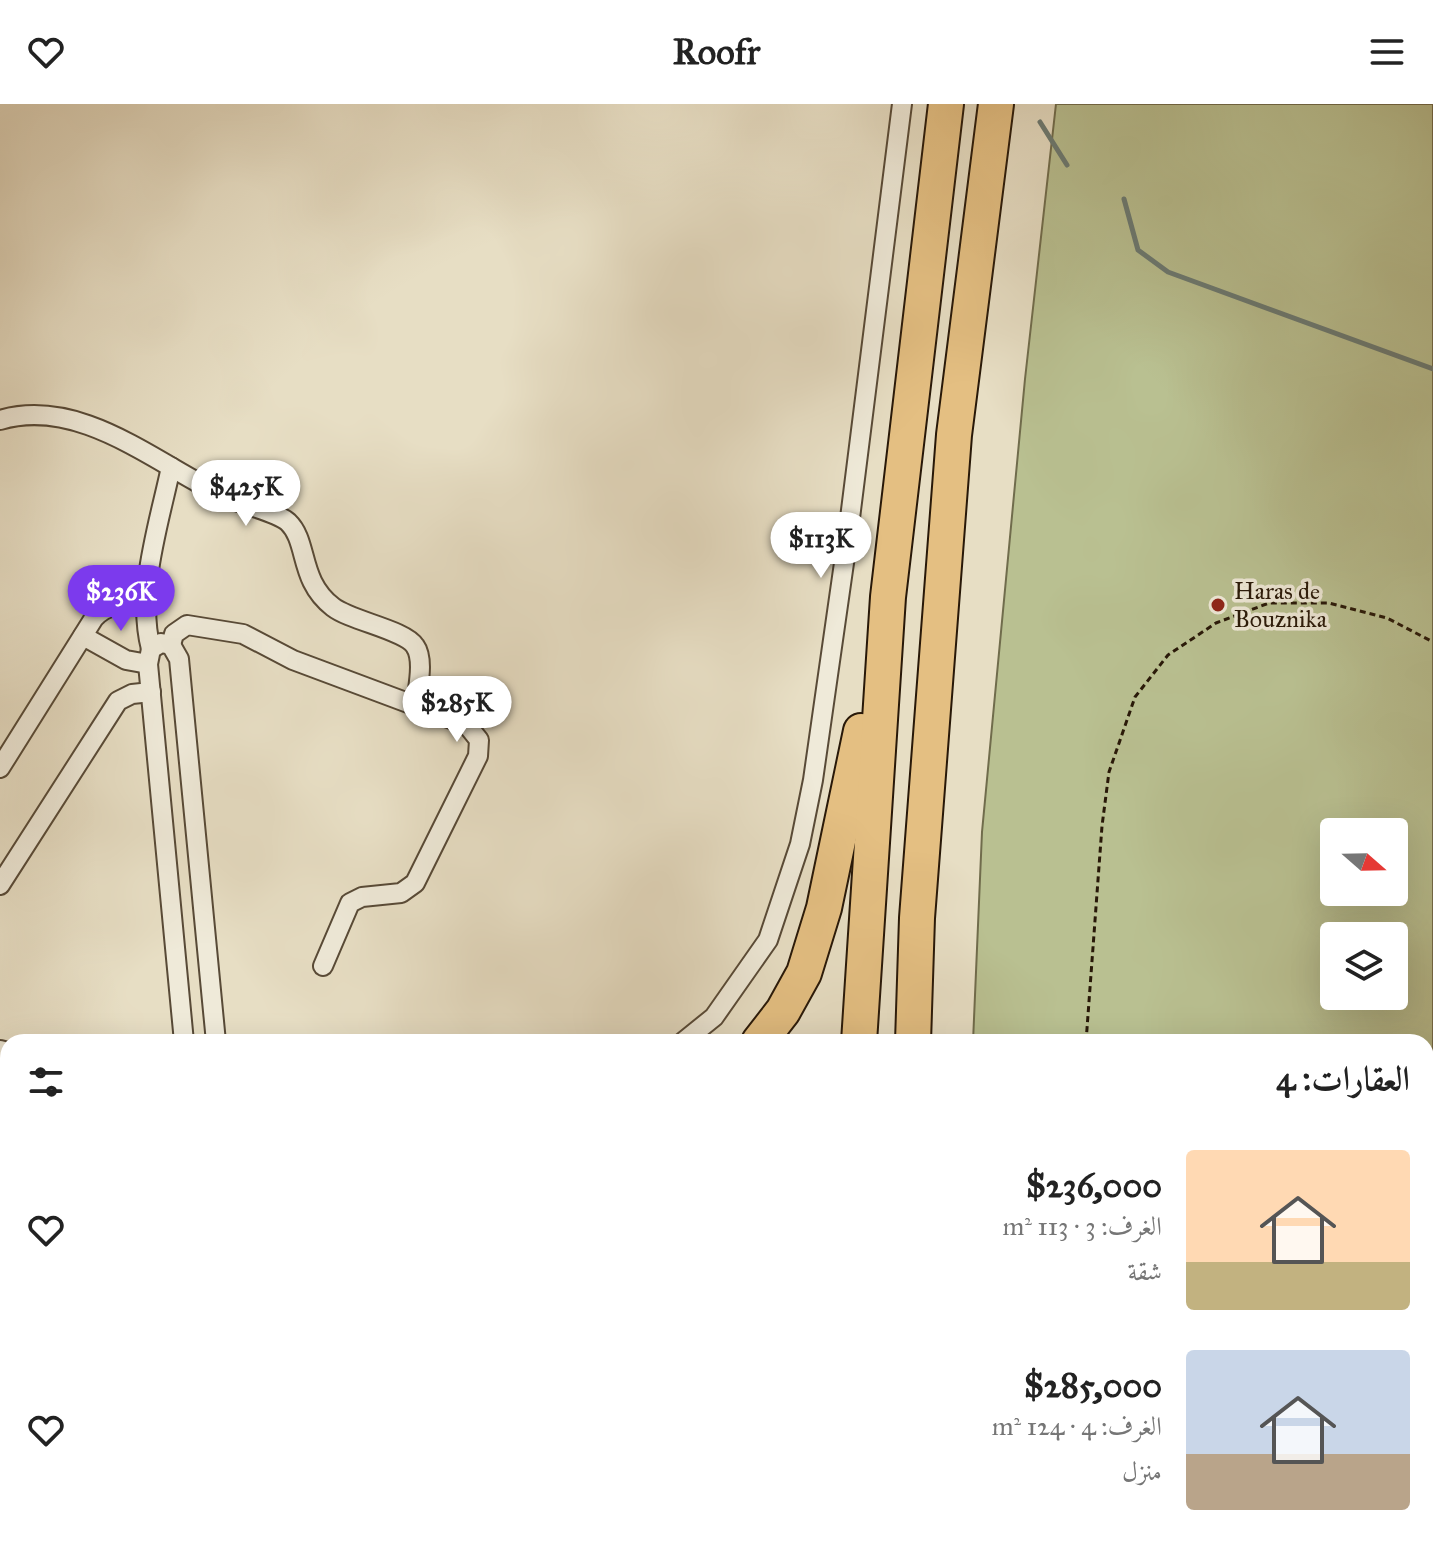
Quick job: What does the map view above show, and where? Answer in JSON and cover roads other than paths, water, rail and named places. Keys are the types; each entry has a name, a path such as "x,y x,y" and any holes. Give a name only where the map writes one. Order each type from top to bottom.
{"highway":[{"path":"860,1034 888,597 946,104"},
{"path":"913,1034 917,918 954,435 996,104"},
{"path":"765,1034 783,1011 804,973 824,908 888,597"}],"street":[{"path":"693,1034 714,1017 768,940 800,844 813,780 847,542 902,104"},
{"path":"0,420 16,415 32,415 80,423 110,434 230,499 286,521 296,536 311,582 324,599 340,612 413,643 419,659 416,706"},
{"path":"171,467 145,607 183,1034"},
{"path":"0,768 94,618 109,606 145,607"},
{"path":"215,1034 179,659 171,645 174,634 187,625 234,632 293,660 472,729 479,740 478,756 415,883 401,893 362,897 350,903 323,966"},
{"path":"83,636 126,660 150,656 161,643 171,645"},
{"path":"0,885 118,701 132,694 151,692"},
{"path":"168,875 200,873"}],"waterway":[{"path":"1040,122 1067,165"},
{"path":"1124,199 1138,250 1168,272 1433,369"}],"place":[{"name":"Haras de Bouznika","path":"1218,605"}]}
